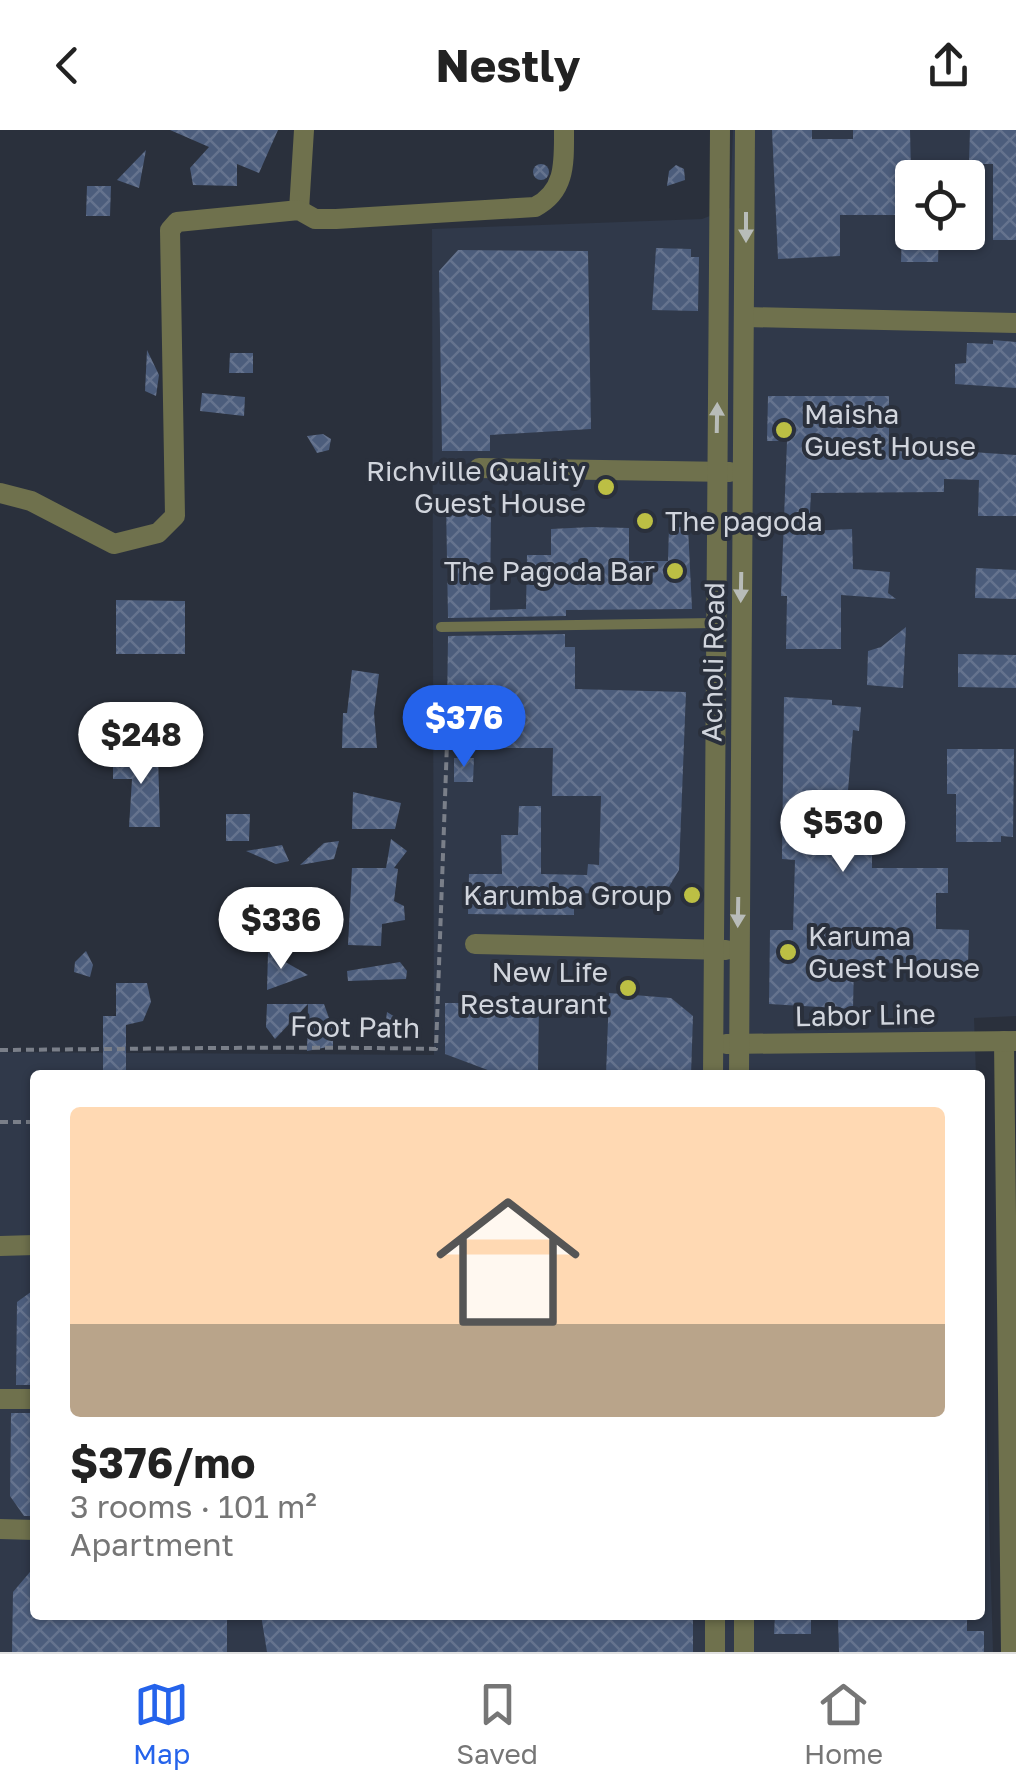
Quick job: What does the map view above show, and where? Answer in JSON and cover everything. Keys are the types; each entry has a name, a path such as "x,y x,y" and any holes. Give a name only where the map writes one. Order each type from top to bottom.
{"street":[{"path":"299,210 304,130"},
{"path":"0,493 52,511 104,542 158,533 174,516 170,230 176,222 299,210 314,219 535,207 551,199 559,188 564,130"},
{"name":"Acholi Road","path":"714,1070 720,130"},
{"name":"Acholi Road","path":"740,1070 746,130"},
{"path":"747,317 1016,323"},
{"path":"479,468 742,472"},
{"path":"475,944 738,949"},
{"path":"1010,1041 1011,1652"},
{"name":"Labor Line","path":"714,1044 1010,1041"},
{"path":"0,1246 30,1245"},
{"path":"0,1399 30,1398"},
{"path":"0,1530 30,1530"},
{"path":"715,1620 715,1652"},
{"path":"744,1620 744,1652"}],"lane":[{"path":"440,627 715,623"}],"path":[{"name":"Foot Path","path":"0,1050 137,1052 216,1045 436,1049 448,715"},
{"path":"0,1122 30,1122"}],"shaded area":[{"path":"733,130 1016,130 1016,1016 974,1018 976,1070 30,1070 30,1620 985,1620 985,1380 993,1652 0,1652 0,1052 434,1055 432,229 702,219 730,208"}],"building":[{"path":"170,130 278,130 259,173 237,164 237,186 193,185 190,168 209,147"},
{"path":"772,130 812,130 812,139 853,139 853,130 910,130 911,160 895,160 895,215 840,215 840,256 778,259"},
{"path":"970,130 1016,130 1016,240 993,240 993,164 969,160"},
{"path":"146,150 139,188 117,180"},
{"path":"541,164 549,172 541,180 533,172"},
{"path":"676,165 684,169 685,180 667,186 669,171"},
{"path":"87,186 111,186 110,216 86,216"},
{"path":"656,248 691,249 691,257 699,257 698,311 652,310"},
{"path":"458,250 588,251 591,429 490,435 490,451 442,451 439,271"},
{"path":"901,250 938,250 938,262 901,262"},
{"path":"993,340 1016,342 1016,388 955,384 955,364 966,363 967,343 993,344"},
{"path":"147,350 159,375 156,396 145,391"},
{"path":"230,353 253,353 253,373 229,373"},
{"path":"202,393 245,397 244,416 200,411"},
{"path":"768,396 889,396 889,446 957,445 957,451 1016,455 1016,516 978,516 979,480 944,479 944,492 811,493 809,531 852,529 853,569 890,572 888,593 896,599 841,595 841,649 786,649 787,596 781,596 787,441 767,441"},
{"path":"323,434 331,439 329,450 317,453 307,436"},
{"path":"446,502 491,507 490,610 526,609 527,555 551,555 551,529 591,527 629,528 629,561 668,561 669,527 688,527 692,609 566,610 566,616 448,618"},
{"path":"976,568 1016,570 1016,599 975,598"},
{"path":"116,600 185,601 185,654 116,654"},
{"path":"906,627 903,688 867,685 868,651 881,647"},
{"path":"565,634 565,647 575,647 575,689 686,692 679,870 664,895 574,893 574,915 468,914 469,874 502,874 501,835 518,835 519,806 541,806 541,874 587,875 588,864 599,865 601,796 552,796 553,748 460,748 461,711 447,711 448,636"},
{"path":"958,654 1016,655 1016,688 958,687"},
{"path":"352,670 379,674 374,713 377,748 342,748 343,713 347,713"},
{"path":"784,697 832,700 832,705 861,707 859,731 853,730 846,815 872,816 872,868 948,868 948,893 936,893 936,929 969,930 968,964 854,963 853,1009 769,1004 770,930 793,930 795,860 782,859"},
{"path":"947,749 1014,749 1013,837 1001,836 1001,842 956,842 956,794 947,794"},
{"path":"113,753 158,754 160,827 129,827 132,779 113,779"},
{"path":"454,758 474,758 473,782 454,782"},
{"path":"353,792 401,803 395,829 352,829"},
{"path":"226,814 250,814 249,841 226,841"},
{"path":"391,839 407,851 394,868 398,869 394,901 404,906 405,920 382,924 381,946 348,945 352,868 386,868"},
{"path":"339,841 334,859 300,865 324,843"},
{"path":"282,845 289,861 276,864 246,851"},
{"path":"86,951 93,965 90,977 74,972 75,962"},
{"path":"268,952 308,975 267,990"},
{"path":"400,962 407,971 406,979 348,981 347,971"},
{"path":"116,983 147,983 151,1002 143,1021 126,1025 126,1070 103,1070 103,1016 116,1016"},
{"path":"609,993 671,998 693,1016 691,1070 606,1070"},
{"path":"445,1003 539,1003 538,1070 488,1070 445,1054"},
{"path":"267,1004 308,1004 275,1039 266,1027"},
{"path":"308,1004 324,1004 333,1029 333,1046 307,1051"},
{"path":"387,1012 400,1020 401,1034 389,1036 385,1028"},
{"path":"30,1293 30,1385 16,1385 17,1302"},
{"path":"11,1413 30,1413 30,1516 24,1516 10,1496"},
{"path":"30,1572 30,1620 227,1620 227,1652 12,1652 13,1592"},
{"path":"262,1620 693,1620 693,1652 267,1652"},
{"path":"775,1620 811,1620 811,1634 774,1634"},
{"path":"838,1620 967,1620 967,1631 984,1631 984,1652 839,1652"}],"place":[{"name":"Maisha Guest House","path":"784,430"},
{"name":"Richville Quality Guest House","path":"606,487"},
{"name":"The pagoda","path":"645,521"},
{"name":"The Pagoda Bar","path":"675,571"},
{"name":"Karumba Group","path":"692,895"},
{"name":"Karuma Guest House","path":"788,952"},
{"name":"New Life Restaurant","path":"628,988"}]}
